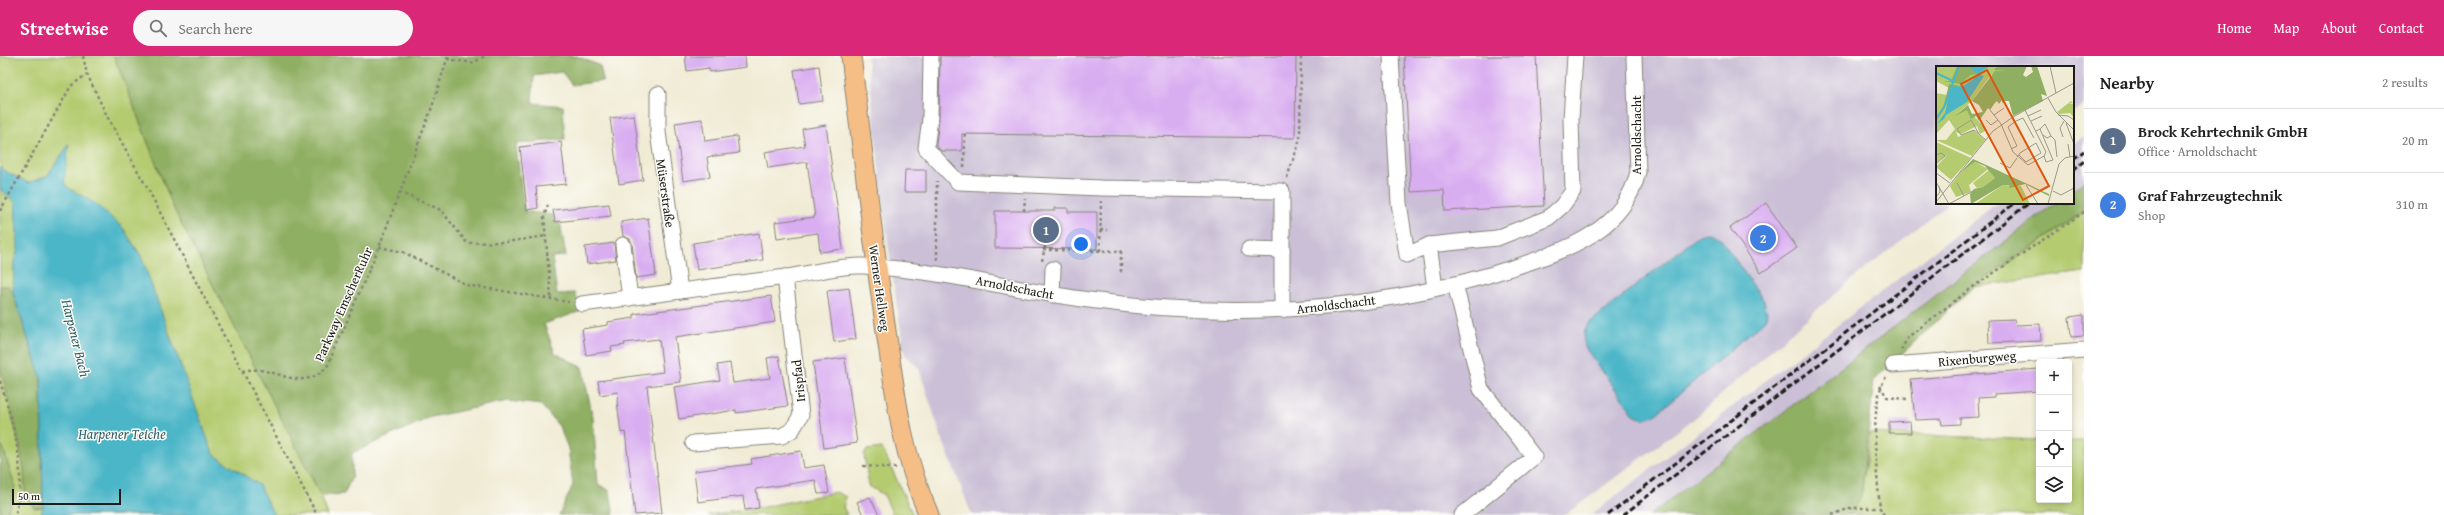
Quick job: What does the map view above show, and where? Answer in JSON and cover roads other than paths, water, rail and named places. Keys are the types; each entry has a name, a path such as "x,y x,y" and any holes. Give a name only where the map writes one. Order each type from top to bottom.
{"main road":[{"name":"Werner Hellweg","path":"851,56 877,267 899,422 910,469 929,515"}],"street":[{"path":"931,56 930,119 926,148 958,182 964,184 1101,188 1282,191 1282,310"},
{"path":"1392,56 1399,203 1407,254 1429,245 1497,238 1548,218 1562,206 1573,191 1571,119 1575,56"},
{"name":"Arnoldschacht","path":"877,267 935,272 1052,295 1121,304 1195,311 1282,310 1343,305 1455,284 1526,263 1578,242 1611,221 1625,205 1634,189 1638,172 1634,56"},
{"name":"Müserstraße","path":"658,94 658,132 680,291"},
{"path":"622,245 630,298"},
{"path":"1429,245 1435,288"},
{"path":"1249,249 1282,250"},
{"path":"582,304 859,266 877,267"},
{"path":"1052,295 1053,269"},
{"name":"Irispfad","path":"693,443 782,436 792,430 801,415 785,277"},
{"path":"1455,284 1481,389 1534,457 1462,515"},
{"name":"Rixenburgweg","path":"1893,365 2084,350"}],"water":[{"name":"Harpener Teiche","path":"69,144 64,182 67,187 96,204 123,228 141,256 213,454 259,485 274,515 41,515 43,507 41,378 13,293 14,261 18,249 15,202 0,189 0,167 6,172 28,183 47,176"},
{"path":"1710,232 1720,238 1764,301 1767,313 1765,320 1654,416 1645,419 1635,416 1586,349 1584,343 1585,330 1588,324 1699,235"}],"railway":[{"path":"2074,158 2084,151"},
{"path":"2074,169 2084,161"},
{"path":"1608,515 2014,204"},
{"path":"1623,515 2028,204"}],"place":[{"name":"Brock Kehrtechnik GmbH","path":"1046,230"},
{"name":"Graf Fahrzeugtechnik","path":"1763,238"}],"water label":[{"name":"Harpener Bach","path":"76,338"}]}
